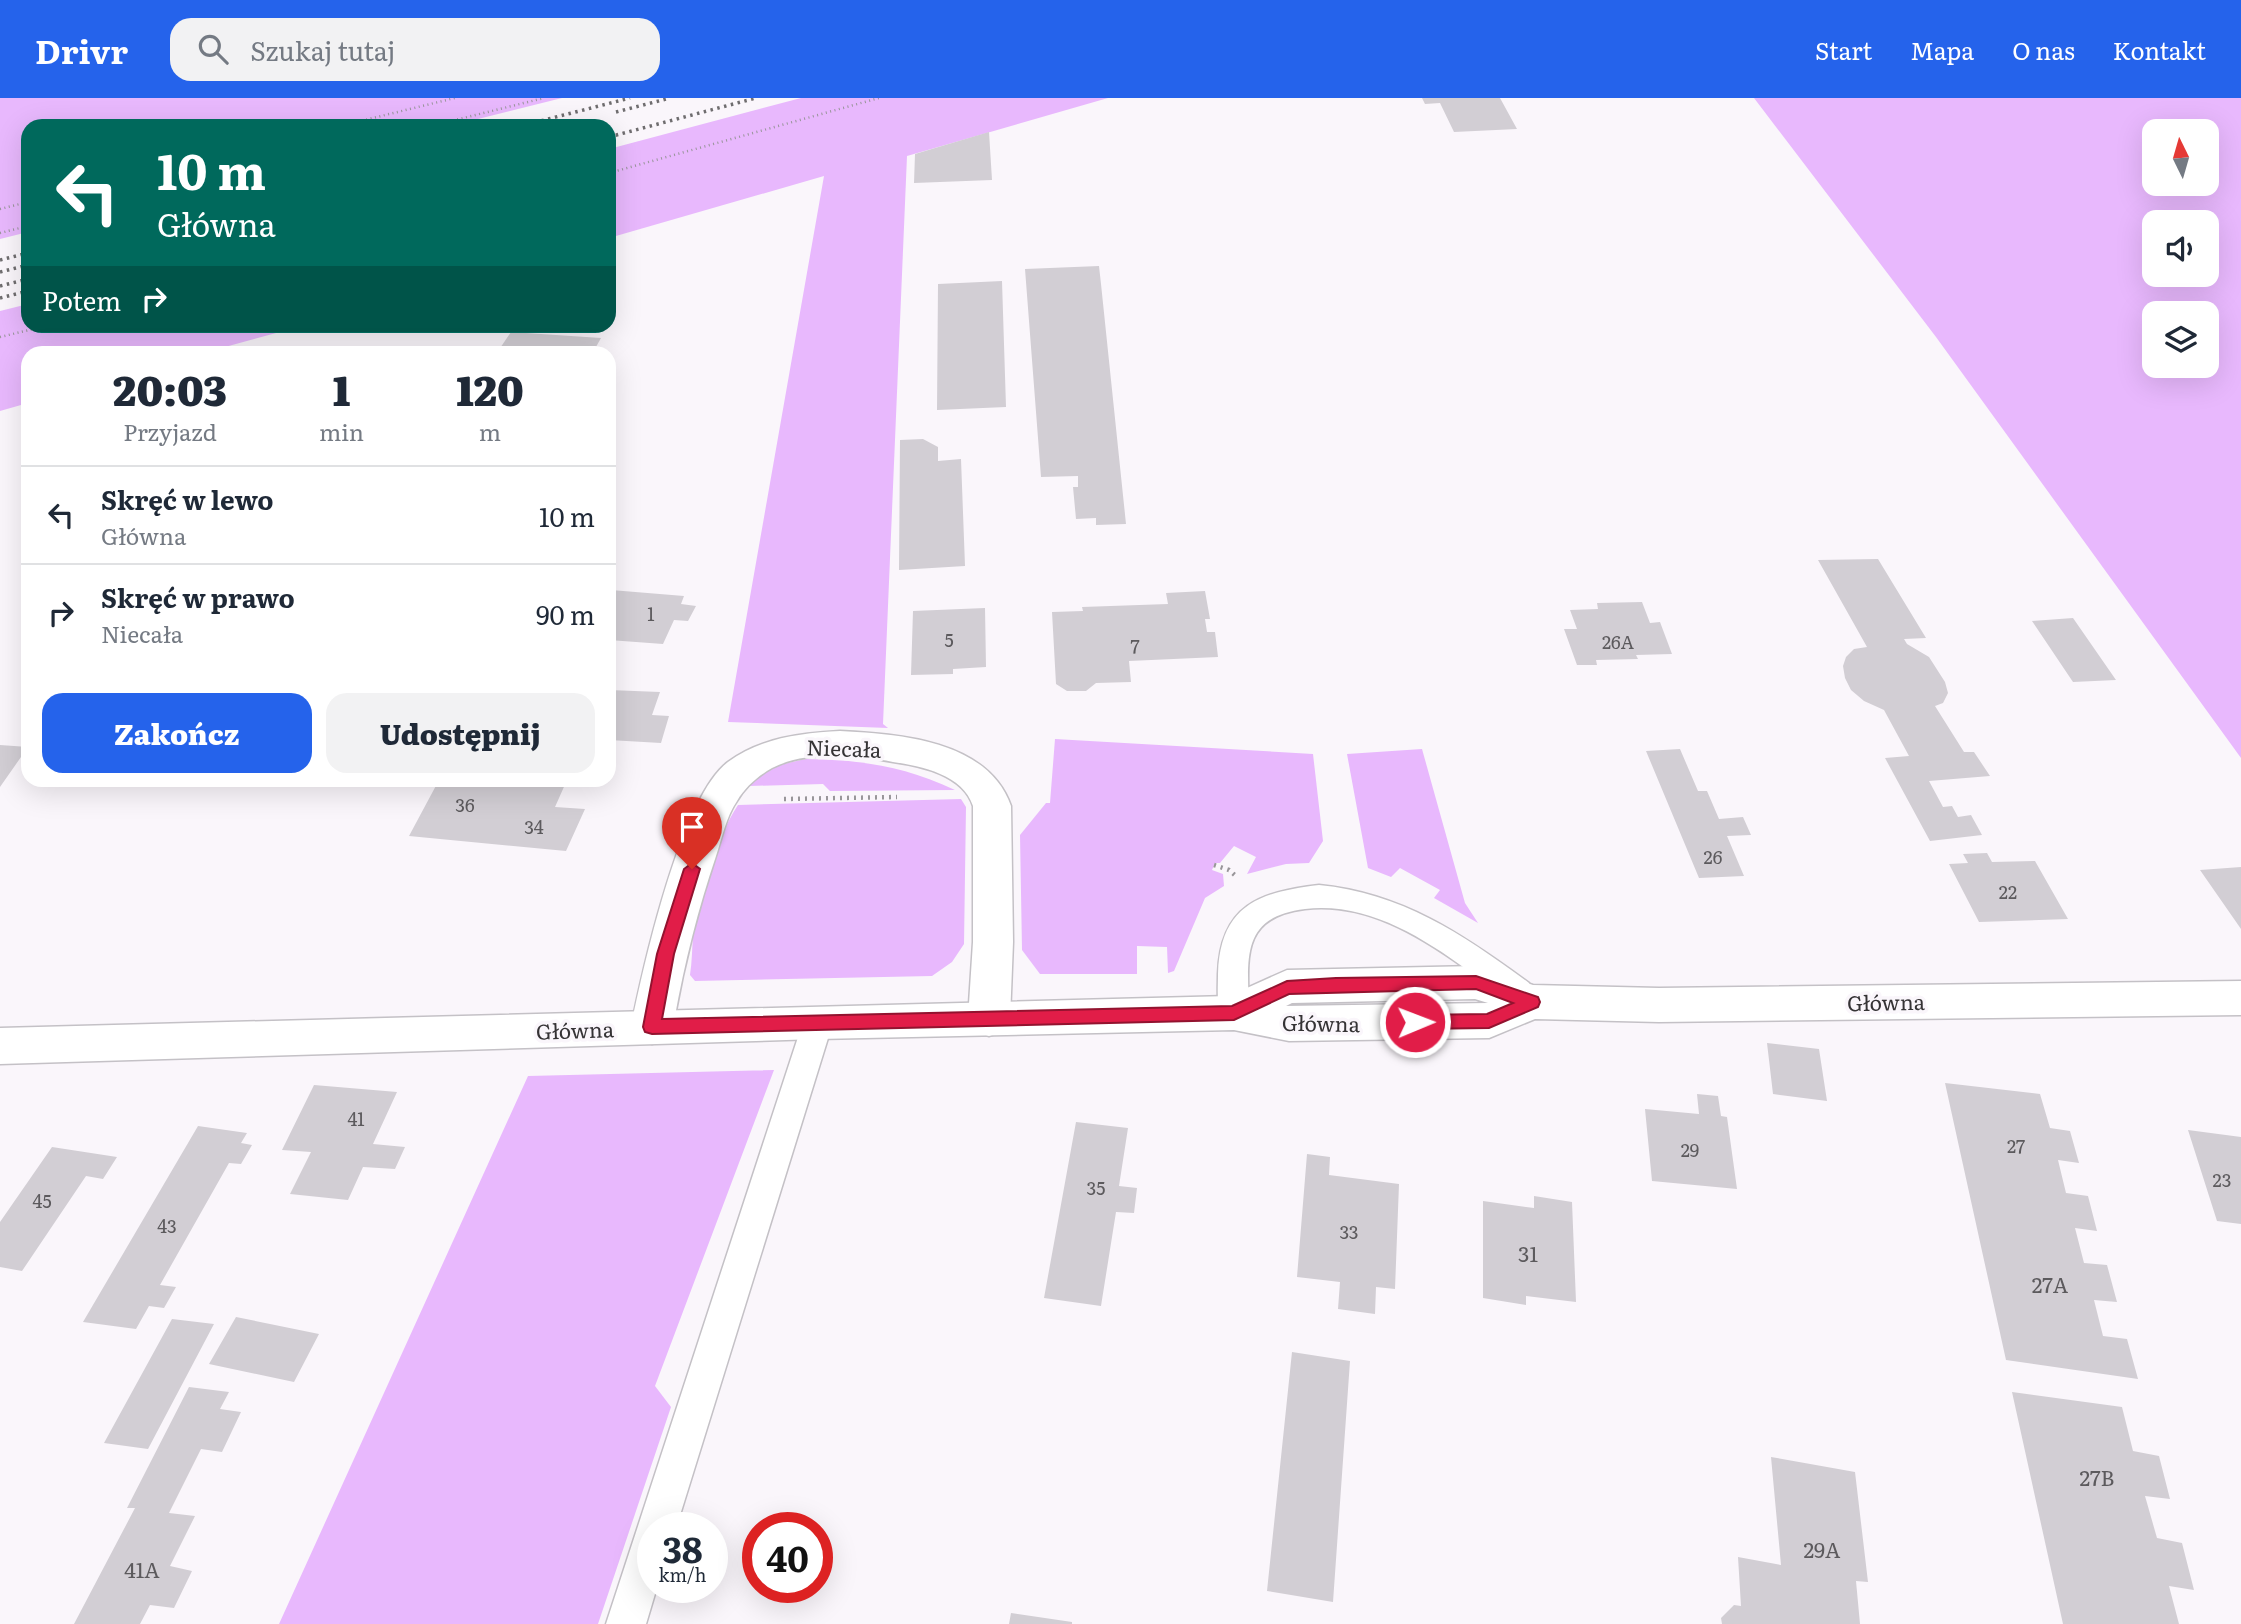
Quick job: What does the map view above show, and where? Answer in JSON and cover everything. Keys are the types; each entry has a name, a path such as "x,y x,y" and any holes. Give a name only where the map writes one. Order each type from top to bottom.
{"street":[{"name":"Niecała","path":"652,1027 676,916 719,800 730,782 756,760 777,751 811,745 863,746 907,751 961,770 982,783 990,796 992,806 993,942 989,1019"},
{"name":"Główna","path":"0,1046 818,1022 1234,1013 1289,1024 1489,1021 1532,1002 1659,1005 2241,998"}],"lane":[{"path":"1234,1013 1236,947 1244,925 1257,912 1271,905 1318,896 1361,901 1392,912 1476,960 1532,1002"},
{"path":"662,1512 818,1022"},
{"path":"626,1624 637,1590"}],"path":[{"path":"369,119 455,98"},
{"path":"459,119 544,98"},
{"path":"616,171 879,98"},
{"path":"0,209 21,204"},
{"path":"0,233 21,228"},
{"path":"0,337 21,332"},
{"path":"719,800 898,797"},
{"path":"1214,864 1229,870 1242,882"}],"shaded area":[{"path":"0,98 562,98 478,119 21,119 21,234 0,239"},
{"path":"801,98 1108,98 907,156 883,724 888,728 728,722 824,176 616,236 616,147"},
{"path":"1754,98 2241,98 2241,758 1936,337"},
{"path":"21,306 21,333 276,333 229,346 21,346 21,405 0,411 0,311"},
{"path":"1055,739 1313,754 1323,841 1309,863 1286,864 1247,874 1256,857 1234,846 1220,863 1215,863 1212,870 1223,874 1224,886 1205,898 1174,971 1168,973 1167,947 1137,946 1137,974 1040,974 1022,950 1020,835 1046,803 1050,803"},
{"path":"1422,749 1465,903 1478,923 1434,898 1440,890 1400,868 1391,877 1368,868 1347,754"},
{"path":"806,759 882,766 918,775 955,790 830,791 823,784 750,786 767,771"},
{"path":"961,799 966,807 964,944 952,962 932,976 695,981 690,975 693,936 704,885 722,834 738,805"},
{"path":"774,1070 655,1386 671,1407 598,1624 279,1624 528,1076"}],"building":[{"path":"1422,98 1500,98 1517,129 1454,132 1440,103 1425,104"},
{"path":"989,132 992,180 914,183 915,154"},
{"path":"1099,266 1126,524 1096,525 1096,518 1076,519 1073,487 1078,487 1078,476 1041,477 1025,269"},
{"path":"1002,281 1006,407 937,410 938,284"},
{"path":"510,333 601,338 596,346 501,346"},
{"path":"923,439 938,447 938,461 961,459 965,566 899,570 900,440"},
{"path":"1878,559 1926,638 1904,639 1907,644 1929,657 1945,682 1948,693 1943,703 1935,706 1964,752 1974,752 1990,776 1929,781 1943,807 1952,806 1958,817 1971,815 1982,835 1930,841 1885,758 1909,756 1884,710 1864,701 1851,690 1845,678 1843,666 1846,657 1854,649 1867,647 1818,560"},
{"path":"616,590 684,596 681,604 696,606 688,621 674,620 663,644 616,641"},
{"path":"1205,591 1210,619 1205,619 1207,632 1215,632 1218,657 1129,661 1131,682 1096,683 1086,691 1067,691 1056,684 1052,612 1083,611 1082,607 1168,604 1166,593"},
{"path":"1642,602 1650,623 1660,622 1672,654 1636,655 1638,659 1596,660 1597,665 1577,665 1564,629 1577,629 1570,610 1598,609 1597,603"},
{"path":"985,608 986,667 953,669 953,674 911,675 913,611"},
{"path":"2073,618 2116,680 2073,682 2032,621"},
{"path":"616,690 660,692 652,715 669,716 661,743 616,740"},
{"path":"0,745 21,746 21,757 0,787"},
{"path":"1680,749 1698,791 1707,791 1719,819 1743,817 1751,835 1727,836 1744,876 1699,878 1646,751"},
{"path":"435,787 564,787 555,807 585,809 566,851 409,836"},
{"path":"1987,853 1992,862 2035,861 2068,919 1979,922 1949,864 1968,863 1963,854"},
{"path":"2241,867 2241,929 2200,870"},
{"path":"1767,1043 1819,1049 1827,1101 1773,1094"},
{"path":"1945,1083 2040,1094 2050,1128 2070,1131 2079,1163 2058,1160 2066,1193 2088,1196 2097,1231 2075,1228 2084,1263 2107,1265 2117,1302 2094,1300 2103,1336 2127,1339 2138,1379 2006,1360"},
{"path":"314,1085 397,1092 373,1144 405,1147 395,1169 363,1167 348,1200 290,1194 311,1152 282,1150"},
{"path":"1697,1094 1718,1096 1721,1116 1727,1117 1737,1189 1652,1181 1645,1109 1699,1114"},
{"path":"1076,1122 1128,1128 1119,1186 1137,1188 1134,1213 1116,1212 1101,1306 1044,1298"},
{"path":"198,1126 247,1133 241,1143 252,1145 241,1164 229,1163 160,1285 176,1287 164,1308 149,1306 136,1329 83,1322"},
{"path":"2188,1130 2241,1137 2241,1224 2217,1221"},
{"path":"52,1147 117,1157 103,1179 86,1176 22,1271 0,1267 0,1222"},
{"path":"1307,1154 1330,1157 1329,1175 1399,1184 1395,1289 1376,1287 1375,1314 1338,1309 1340,1282 1297,1277"},
{"path":"1534,1196 1572,1202 1576,1302 1526,1296 1526,1305 1483,1298 1483,1201 1534,1208"},
{"path":"236,1317 319,1334 294,1382 209,1364"},
{"path":"172,1319 214,1324 148,1449 104,1443"},
{"path":"1292,1352 1350,1361 1333,1602 1267,1591"},
{"path":"189,1387 229,1392 220,1409 241,1412 222,1452 201,1449 169,1513 195,1516 170,1566 192,1571 174,1608 150,1605 140,1624 74,1624 135,1508 127,1508"},
{"path":"2012,1392 2122,1407 2133,1451 2159,1456 2170,1499 2145,1496 2157,1538 2182,1543 2194,1590 2169,1586 2179,1624 2063,1624"},
{"path":"1771,1457 1855,1472 1868,1582 1856,1581 1860,1624 1722,1624 1721,1618 1734,1605 1741,1606 1738,1557 1781,1565"},
{"path":"1011,1613 1072,1622 1072,1624 1009,1624"}],"railway":[{"path":"548,119 630,98"},
{"path":"616,112 670,98"},
{"path":"616,135 756,98"},
{"path":"0,260 21,255"},
{"path":"0,272 21,267"},
{"path":"0,286 21,281"},
{"path":"0,298 21,293"}],"route":[{"path":"692,869 666,954 652,1027 1234,1013 1287,988 1336,985 1476,982 1532,1002 1489,1021 1415,1022"}]}
